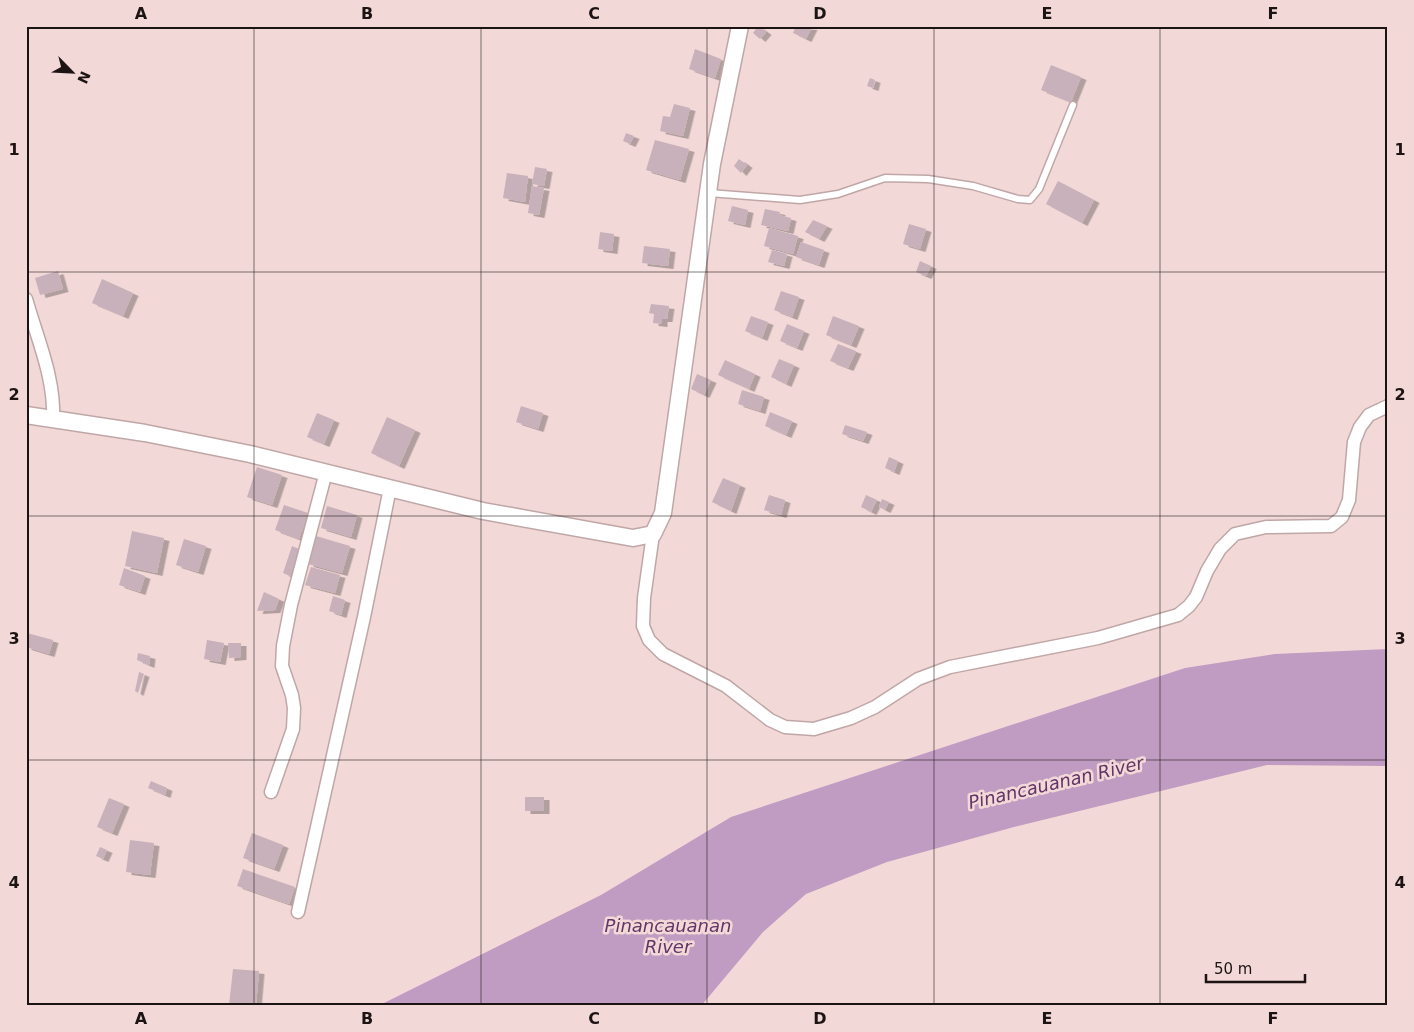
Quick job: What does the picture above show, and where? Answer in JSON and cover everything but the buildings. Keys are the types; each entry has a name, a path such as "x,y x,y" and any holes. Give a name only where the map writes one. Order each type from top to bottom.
{"street":[{"path":"740,26 712,164 663,513 653,534 644,598 643,626 648,640 663,654 726,686 770,720 785,727 814,728 851,718 875,707 918,679 950,667 1098,638 1178,615 1189,606 1220,549 1235,534 1266,527 1331,526 1342,517 1349,500 1354,442 1360,427 1369,415 1388,406"},
{"path":"26,299 30,323 48,375 53,397 53,419"},
{"path":"26,416 145,433 326,472 483,511 633,538 653,534"},
{"path":"271,792 293,729 294,708 292,695 282,666 283,646 291,605 326,472"},
{"path":"298,912 364,617 390,488"}],"lane":[{"path":"708,193 800,200 838,194 886,178 928,179 973,186 1018,199 1030,200 1039,189 1074,105"}],"water":[{"name":"Pinancauanan River","path":"1388,649 1388,766 1267,765 1014,827 887,862 806,894 763,932 701,1006 378,1006 601,895 731,817 1185,668 1275,654"}]}
